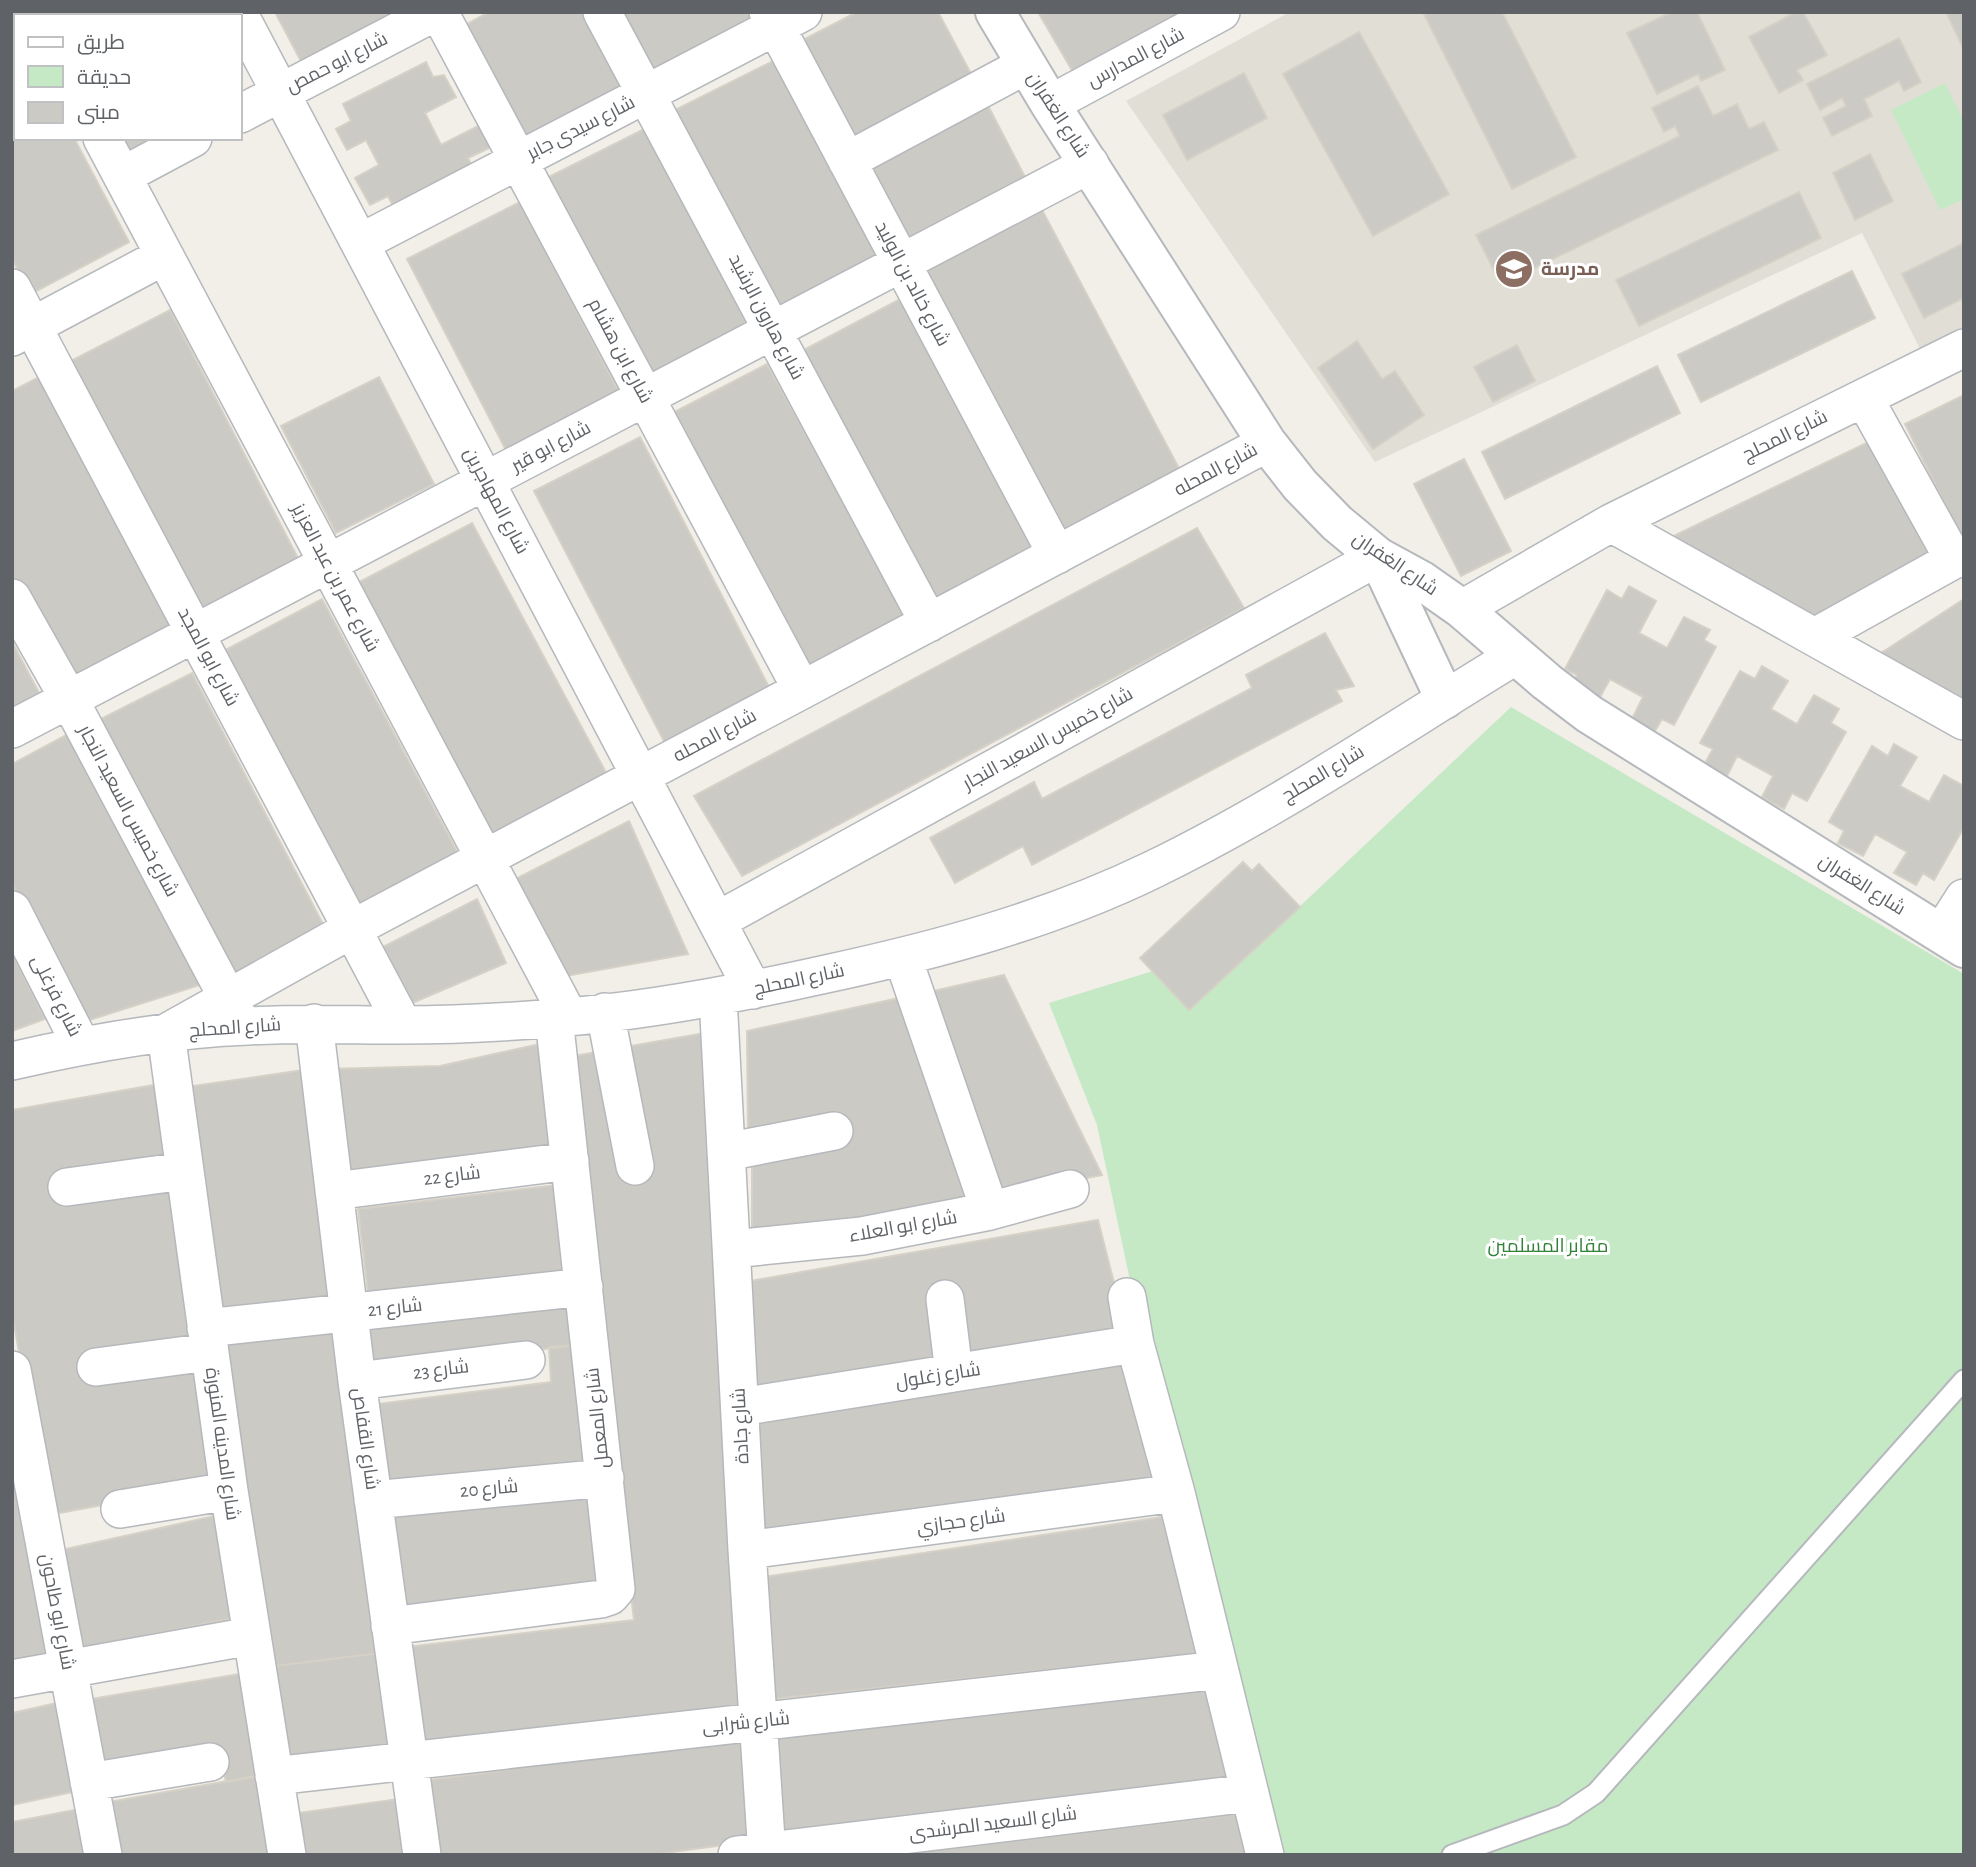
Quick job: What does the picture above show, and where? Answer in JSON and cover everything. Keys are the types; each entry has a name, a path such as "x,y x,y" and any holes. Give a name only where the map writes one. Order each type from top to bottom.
{"street":[{"name":"شارع ابو حمص","path":"242,113 437,12"},
{"name":"شارع ابن هشام","path":"437,12 802,690"},
{"name":"شارع هارون الرشيد","path":"602,12 929,623"},
{"name":"شارع الغفران","path":"995,12 1267,443 1300,485 1328,514 1378,557 1422,581 1462,609 1515,656 1589,714 1952,941"},
{"name":"شارع المدارس","path":"1051,104 1220,13"},
{"name":"شارع سيدى جابر","path":"360,243 646,94 782,17"},
{"name":"شارع خالد بن الوليد","path":"782,17 847,161 1057,555"},
{"name":"شارع المهاجرين","path":"242,19 753,990"},
{"path":"847,161 1027,65"},
{"name":"شارع عمر بن عبد العزيز","path":"103,140 484,858 561,1017"},
{"path":"122,176 189,140"},
{"name":"شارع ابو قير","path":"12,729 1090,164"},
{"path":"22,331 164,256"},
{"name":"شارع ابو المجد","path":"12,288 22,331 195,633 403,1025"},
{"name":"شارع المحلج","path":"1462,609 1611,523 1964,348"},
{"path":"1815,637 1959,557 1864,398"},
{"name":"شارع المحله","path":"236,1012 352,929 1267,443"},
{"path":"1611,523 1964,721"},
{"path":"1378,557 1445,699"},
{"name":"شارع خميس السعيد النجار","path":"717,921 1378,557"},
{"name":"شارع خميس السعيد النجار","path":"12,598 236,1012"},
{"name":"شارع المحلج","path":"12,1061 81,1045 166,1033 236,1012 314,1023 403,1025 561,1017 718,997 903,958 1028,921 1150,871 1265,809 1515,656"},
{"path":"1952,941 1964,898"},
{"name":"شارع فرغلى","path":"12,910 81,1045"},
{"path":"903,958 990,1211"},
{"name":"شارع جادة","path":"718,997 758,1721 757,1854"},
{"path":"605,1012 635,1166"},
{"name":"شارع المعمل","path":"390,1626 610,1597 615,1589 570,1161 561,1017"},
{"name":"شارع القفاص","path":"314,1023 357,1381 422,1855"},
{"name":"شارع المدينه المنورة","path":"166,1033 229,1492 287,1855"},
{"path":"726,1152 834,1131"},
{"name":"شارع 22","path":"334,1191 570,1161"},
{"path":"67,1187 184,1171"},
{"name":"شارع ابو العلاء","path":"732,1249 862,1236 990,1211 1070,1189"},
{"name":"شارع 21","path":"96,1367 208,1340 349,1313 584,1287"},
{"path":"1127,1297 1135,1344 1176,1493 1265,1855"},
{"path":"945,1299 954,1373"},
{"name":"شارع زغلول","path":"740,1407 1135,1344"},
{"name":"شارع 23","path":"357,1381 526,1360"},
{"name":"شارع ابو طاحون","path":"12,1370 103,1855"},
{"name":"شارع 20","path":"373,1500 605,1478"},
{"path":"120,1509 229,1492"},
{"name":"شارع حجازي","path":"747,1550 1176,1493"},
{"path":"12,1679 251,1636"},
{"name":"شارع شرابى","path":"274,1776 1219,1670"},
{"path":"89,1782 210,1762"},
{"name":"شارع السعيد المرشدى","path":"757,1854 1250,1793"}],"lane":[{"path":"1452,1855 1563,1815 1596,1793 1964,1380"}],"shaded area":[{"name":"مدرسة","path":"1290,12 1964,12 1964,340 1926,361 1862,233 1375,462 1126,101"}],"green space":[{"path":"1945,83 1964,122 1964,199 1940,210 1891,110"},
{"name":"مقابر المسلمين","path":"1511,707 1964,974 1964,1855 1277,1855 1144,1346 1097,1125 1049,1003 1153,971 1190,1010"}],"building":[{"path":"47,12 189,14 48,14"},
{"path":"275,12 411,12 305,69"},
{"path":"489,12 584,12 625,90 521,145 460,28"},
{"path":"620,12 754,12 759,22 654,77"},
{"path":"857,12 938,12 976,83 856,143 801,41"},
{"path":"1038,12 1182,12 1073,72"},
{"path":"1423,12 1502,12 1576,157 1512,189"},
{"path":"1672,12 1697,12 1725,70 1701,81 1698,74 1657,94 1627,33"},
{"path":"1796,12 1803,12 1827,55 1797,70 1803,80 1779,93 1749,37"},
{"path":"1946,12 1964,12 1964,50"},
{"path":"12,23 14,140 75,140 129,242 31,294 12,259"},
{"path":"1359,32 1449,194 1373,236 1283,74"},
{"path":"1899,38 1921,82 1904,91 1899,81 1864,99 1872,116 1832,136 1823,118 1846,106 1842,98 1820,110 1807,84"},
{"path":"779,58 881,258 776,311 673,111"},
{"path":"426,62 433,77 444,75 456,97 425,113 441,145 480,125 491,147 468,158 476,175 398,216 388,196 370,205 355,178 379,165 366,140 347,150 336,129 351,121 343,104"},
{"path":"1244,73 1267,118 1187,160 1163,115"},
{"path":"1698,86 1713,116 1737,104 1749,129 1764,122 1778,150 1501,284 1476,235 1680,136 1675,126 1664,132 1652,108"},
{"path":"985,100 1025,177 907,239 865,161"},
{"path":"652,125 754,324 643,380 541,181"},
{"path":"113,140 152,140 121,156"},
{"path":"1870,154 1893,201 1855,220 1833,173"},
{"path":"1799,192 1821,238 1639,326 1616,280"},
{"path":"520,202 622,398 509,456 407,259"},
{"path":"1041,208 1183,476 1068,536 924,271"},
{"path":"1964,243 1964,298 1924,318 1902,274"},
{"path":"1852,271 1875,318 1701,402 1678,355"},
{"path":"902,298 1036,551 935,603 802,351"},
{"path":"170,310 302,566 201,618 69,362"},
{"path":"1357,341 1382,379 1395,371 1424,415 1373,449 1318,368"},
{"path":"1517,345 1535,381 1493,402 1474,367"},
{"path":"767,364 909,619 803,675 661,419"},
{"path":"1657,366 1680,413 1505,499 1482,452"},
{"path":"39,377 175,633 71,687 12,577 12,391"},
{"path":"379,377 434,484 336,533 281,426"},
{"path":"1964,395 1964,542 1905,424"},
{"path":"1883,435 1949,555 1819,630 1659,543"},
{"path":"640,437 772,693 667,747 534,491"},
{"path":"1464,459 1511,551 1461,576 1414,484"},
{"path":"472,523 610,780 484,847 346,589"},
{"path":"1197,528 1244,608 742,876 694,796"},
{"path":"1629,586 1656,601 1639,633 1667,648 1684,617 1710,630 1704,640 1716,647 1674,725 1662,719 1655,731 1632,719 1643,697 1610,679 1598,701 1571,686 1577,675 1565,669 1607,590 1622,599"},
{"path":"322,599 459,855 354,911 218,654"},
{"path":"1964,599 1964,712 1872,659"},
{"path":"1325,633 1354,686 1336,690 1342,701 1032,865 1023,846 955,883 930,838 1034,782 1042,799 1252,688 1246,675"},
{"path":"12,642 45,704 12,721"},
{"path":"1762,666 1788,681 1771,709 1797,724 1814,695 1839,709 1831,723 1846,732 1807,801 1792,793 1784,809 1762,797 1773,776 1737,756 1726,778 1704,765 1713,749 1700,743 1740,671 1755,679"},
{"path":"192,673 325,928 236,979 91,724"},
{"path":"68,734 203,984 83,1022 12,883 12,764"},
{"path":"1894,744 1917,757 1900,786 1929,802 1944,775 1964,786 1964,827 1934,880 1923,873 1916,885 1894,873 1907,852 1875,834 1863,856 1838,843 1844,831 1829,822 1872,746 1888,756"},
{"path":"629,821 688,954 555,978 506,884"},
{"path":"1243,862 1252,871 1259,864 1300,907 1189,1010 1140,958"},
{"path":"477,899 506,963 410,1004 383,947"},
{"path":"12,953 45,1019 12,1031"},
{"path":"1004,975 1102,1175 999,1195 925,993"},
{"path":"904,997 975,1200 752,1243 747,1031"},
{"path":"711,1032 744,1710 419,1747 406,1647 634,1620 568,1057"},
{"path":"540,1044 550,1160 349,1183 330,1069 440,1066"},
{"path":"311,1069 342,1299 214,1312 186,1087"},
{"path":"154,1085 197,1367 221,1483 48,1515 12,1313 12,1110"},
{"path":"556,1185 566,1270 368,1294 358,1209"},
{"path":"1098,1220 1126,1330 753,1387 750,1281"},
{"path":"572,1293 578,1345 372,1370 362,1320"},
{"path":"343,1320 388,1652 267,1667 219,1332"},
{"path":"578,1345 589,1461 386,1480 377,1404 551,1382 549,1347"},
{"path":"1126,1364 1162,1487 761,1542 754,1424"},
{"path":"12,1475 50,1657 12,1664"},
{"path":"592,1493 601,1586 402,1617 390,1512"},
{"path":"219,1515 239,1617 72,1650 57,1551"},
{"path":"1176,1515 1205,1653 773,1699 763,1577"},
{"path":"388,1652 402,1750 281,1763 267,1667"},
{"path":"246,1673 262,1775 226,1782 220,1752 98,1773 85,1700"},
{"path":"1217,1681 1240,1787 781,1839 772,1737"},
{"path":"57,1703 77,1791 12,1805 12,1713"},
{"path":"747,1739 755,1841 650,1855 440,1855 429,1780"},
{"path":"262,1775 275,1855 117,1855 103,1803"},
{"path":"405,1798 415,1855 296,1855 291,1814"},
{"path":"85,1808 93,1855 12,1855 12,1822"},
{"path":"1248,1813 1256,1855 897,1855"}],"place":[{"name":"مدرسة","path":"1514,269"}]}
